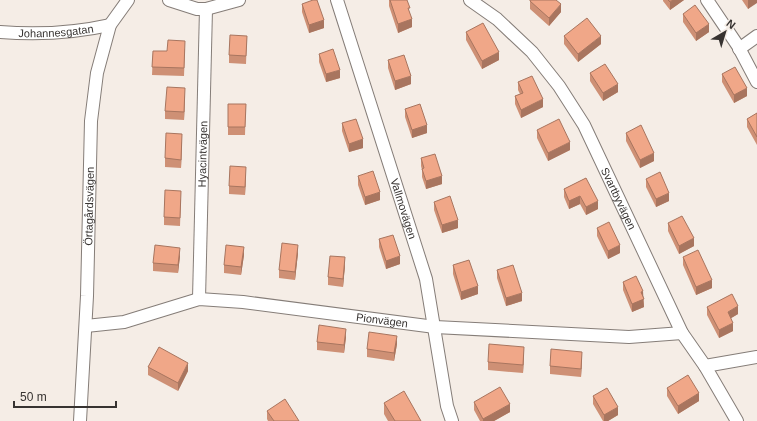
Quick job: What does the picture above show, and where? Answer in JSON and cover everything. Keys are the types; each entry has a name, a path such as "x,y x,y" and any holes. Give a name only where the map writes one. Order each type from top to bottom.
{"street":[{"name":"Örtagårdsvägen","path":"80,421 86,326 91,120 97,73 110,25 128,0"},
{"path":"169,0 197,9 206,9 239,0"},
{"name":"Vallmovägen","path":"337,0 426,278 447,406 452,421"},
{"name":"Svartbyvägen","path":"470,0 497,19 532,52 559,86 584,125 682,333 705,366 737,421"},
{"path":"707,0 739,49 757,82"},
{"name":"Hyacintvägen","path":"199,299 206,9"},
{"name":"Johannesgatan","path":"0,32 20,34 69,32 110,25"},
{"path":"739,49 757,36"},
{"name":"Pionvägen","path":"86,326 124,322 199,299 243,302 435,327 629,337 682,333"},
{"path":"705,366 757,357"}],"building":[{"path":"317,0 324,20 309,25 302,4"},
{"path":"390,0 407,0 412,19 398,24"},
{"path":"530,0 556,0 561,4 549,18"},
{"path":"695,5 709,24 696,33 683,14"},
{"path":"587,18 601,36 578,54 564,36"},
{"path":"483,23 499,52 482,61 466,32"},
{"path":"230,35 247,36 246,56 229,55"},
{"path":"168,40 185,41 184,68 152,67 153,51 167,51"},
{"path":"333,49 340,70 326,74 319,54"},
{"path":"404,55 411,76 395,81 388,60"},
{"path":"605,64 618,84 603,93 590,73"},
{"path":"735,67 747,88 734,95 722,74"},
{"path":"532,76 543,99 521,110 515,96 523,93 518,82"},
{"path":"167,87 185,88 184,112 165,111"},
{"path":"228,104 246,104 245,127 228,127"},
{"path":"420,104 427,125 412,130 405,109"},
{"path":"757,113 757,137 747,119"},
{"path":"356,119 363,139 349,144 342,123"},
{"path":"559,119 570,142 548,153 537,130"},
{"path":"641,125 654,153 640,160 626,133"},
{"path":"166,133 182,134 181,160 165,158"},
{"path":"435,154 442,176 426,181 422,169 424,168 421,158"},
{"path":"230,166 246,167 245,187 229,186"},
{"path":"373,171 380,192 365,197 358,176"},
{"path":"660,172 669,193 656,199 646,179"},
{"path":"586,178 598,201 586,207 580,196 569,201 564,189"},
{"path":"165,190 181,191 180,218 164,217"},
{"path":"450,196 458,220 442,225 434,202"},
{"path":"682,216 694,238 679,246 668,223"},
{"path":"609,222 620,245 608,251 597,228"},
{"path":"393,235 400,256 386,261 379,239"},
{"path":"282,243 298,245 295,272 279,270"},
{"path":"155,245 180,248 178,265 153,263"},
{"path":"226,245 244,247 241,267 224,265"},
{"path":"698,250 712,280 696,287 683,257"},
{"path":"330,256 345,257 343,279 328,277"},
{"path":"469,260 478,286 461,292 453,265"},
{"path":"513,265 522,293 506,298 497,270"},
{"path":"636,276 643,291 641,292 644,299 632,304 623,282"},
{"path":"732,294 738,306 728,312 733,323 719,330 707,307"},
{"path":"319,325 346,329 344,345 317,342"},
{"path":"369,332 397,336 394,353 367,349"},
{"path":"489,344 524,347 523,365 488,362"},
{"path":"159,347 188,363 178,383 148,367"},
{"path":"551,349 582,352 581,369 550,366"},
{"path":"688,375 699,393 678,406 667,388"},
{"path":"500,387 510,404 483,419 474,402"},
{"path":"607,388 618,407 604,415 593,396"},
{"path":"404,391 421,421 395,421 384,403"},
{"path":"285,399 299,421 274,421 267,411"}]}
